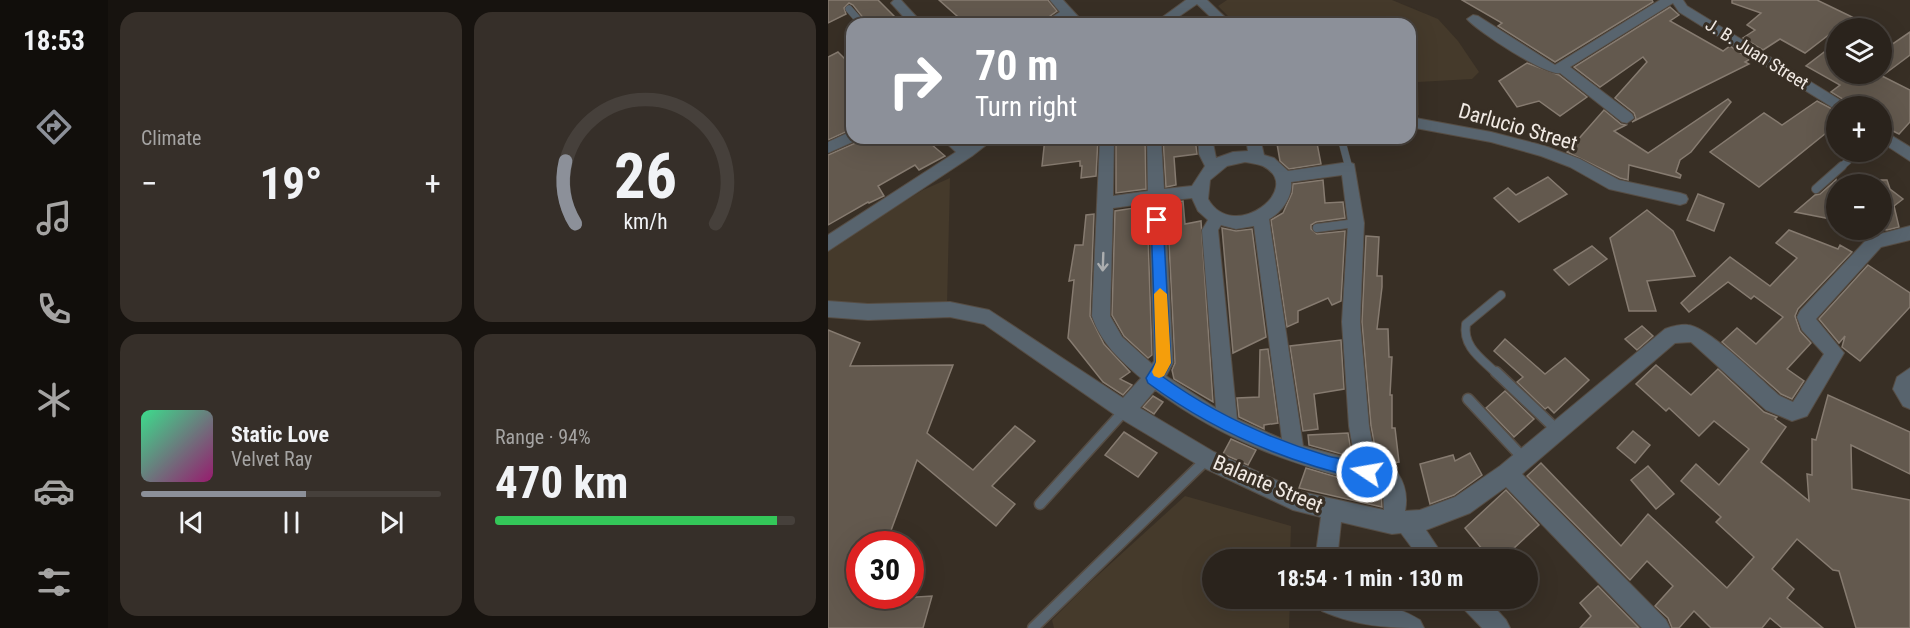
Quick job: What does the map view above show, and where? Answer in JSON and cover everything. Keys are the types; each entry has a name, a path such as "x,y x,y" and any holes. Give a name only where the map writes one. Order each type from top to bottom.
{"street":[{"path":"1056,0 1074,18"},
{"path":"1168,18 1194,0"},
{"path":"1200,0 1220,18"},
{"path":"1473,19 1551,70 1562,68 1669,0"},
{"name":"J. B. Juan Street","path":"1677,0 1683,9 1826,97"},
{"path":"897,3 911,18"},
{"path":"1058,18 1069,12"},
{"path":"1562,68 1627,118"},
{"name":"Darlucio Street","path":"1416,122 1545,152 1575,163 1615,185 1680,199"},
{"path":"828,148 846,139"},
{"path":"1892,141 1909,152"},
{"path":"956,144 967,152"},
{"path":"828,244 979,144"},
{"path":"1107,144 1101,315 1104,329 1112,340 1185,402 1227,424 1328,464 1390,479 1395,486 1396,504 1415,521 1429,549"},
{"path":"1125,410 1154,378 1164,363 1154,144"},
{"path":"1206,144 1207,154 1213,167"},
{"path":"1254,144 1257,157"},
{"path":"1234,157 1257,157 1269,161 1284,177 1286,188 1282,200 1273,210 1261,217 1239,222 1217,218 1203,206 1198,190 1200,182 1213,167 1234,157"},
{"path":"1284,177 1349,168 1356,223 1351,322 1359,426 1367,472"},
{"path":"1105,203 1198,190"},
{"path":"1261,217 1294,452"},
{"path":"1217,218 1210,230 1227,424"},
{"path":"1415,521 1462,505 1507,473 1671,335 1680,333 1697,336 1773,403 1792,412 1800,409 1835,354 1808,324 1806,317 1875,242 1882,237 1906,236 1910,233"},
{"name":"Balante Street","path":"829,311 866,314 925,309 974,312 989,318 1125,410 1207,459 1301,502 1334,511 1415,521"},
{"path":"1910,377 1904,383 1903,389 1910,400"},
{"path":"1507,473 1658,628"},
{"path":"1327,549 1328,532 1334,511"},
{"path":"1353,609 1402,622 1412,628"},
{"path":"1480,609 1498,628"}],"lane":[{"path":"849,9 857,18"},
{"path":"1343,144 1349,168"},
{"path":"1816,189 1847,162"},
{"path":"1317,228 1356,223"},
{"path":"1501,295 1466,324 1464,336 1472,350 1557,430"},
{"path":"1468,399 1524,459"},
{"path":"1040,504 1125,410"},
{"path":"1033,628 1207,459"}],"shaded area":[{"path":"1227,0 1392,0 1438,19 1458,41 1479,72 1472,79 1418,82 1419,115 1416,115 1416,18 1230,18 1218,6"},
{"path":"950,178 947,305 894,310 828,303 828,249 923,190"},
{"path":"1185,496 1291,526 1290,549 1202,549 1202,609 1290,609 1289,628 1054,628 1052,620"}],"building":[{"path":"828,0 878,0 896,18 863,18 849,3 844,8 846,14 828,23"},
{"path":"939,0 1048,0 1057,11 1047,18 959,18"},
{"path":"1462,0 1652,0 1653,2 1555,62 1498,26 1502,23"},
{"path":"1732,0 1817,0 1852,17 1826,18 1826,37 1805,53 1780,39 1763,50 1743,38 1755,30 1747,25 1761,13 1732,3"},
{"path":"1670,7 1679,15 1670,21 1723,51 1730,46 1750,59 1745,62 1749,64 1632,122 1636,119 1634,113 1615,98 1647,62 1643,57 1600,87 1574,67"},
{"path":"1910,32 1910,55 1892,68 1892,44"},
{"path":"1826,51 1826,77 1806,66"},
{"path":"838,52 846,60 846,132 828,140 828,57"},
{"path":"1527,63 1559,75 1587,97 1560,116 1539,101 1517,107 1499,81"},
{"path":"1892,81 1910,90 1910,122 1899,134 1892,130 1892,96 1838,96 1831,92 1840,85 1838,84 1892,84"},
{"path":"1728,99 1731,102 1691,152 1680,160 1676,172 1681,175 1680,178 1629,165 1628,180 1567,152 1604,110 1621,124 1626,125 1614,131 1648,153"},
{"path":"1817,101 1826,106 1826,133 1759,187 1710,152 1764,113 1782,125"},
{"path":"853,144 931,144 945,156 919,170 915,165 878,186 884,196 868,202 828,225 828,155"},
{"path":"1044,144 1098,144 1096,176 1081,178 1080,161 1042,166"},
{"path":"1116,144 1145,144 1146,189 1116,193"},
{"path":"1163,144 1196,144 1197,154 1174,157 1176,185 1166,187"},
{"path":"1277,144 1317,144 1321,164 1289,169 1280,161"},
{"path":"1548,177 1567,194 1519,222 1494,198 1508,188 1516,195"},
{"path":"1323,180 1325,203 1343,202 1345,218 1316,222 1311,225 1311,229 1317,234 1345,231 1341,301 1332,305 1328,298 1298,311 1298,322 1287,327 1271,220 1283,213 1292,193 1293,184"},
{"path":"1826,189 1826,218 1795,212 1815,195"},
{"path":"1892,191 1903,199 1894,206 1899,227 1892,229"},
{"path":"1698,194 1724,204 1714,231 1687,220"},
{"path":"1183,201 1185,224 1201,221 1213,402 1174,379 1172,370 1175,363 1167,203"},
{"path":"1147,206 1152,355 1148,358 1124,336 1112,315 1115,211"},
{"path":"1647,210 1673,231 1695,276 1647,281 1656,311 1629,311 1610,238"},
{"path":"1094,214 1090,316 1104,344 1130,372 1120,379 1132,385 1123,395 1103,382 1068,338 1074,280 1069,281 1075,245 1083,245 1086,215"},
{"path":"1222,228 1236,231 1252,229 1266,337 1233,353"},
{"path":"1789,230 1838,249 1840,245 1852,252 1798,309 1795,316 1800,331 1811,343 1787,369 1804,381 1792,399 1781,394 1722,342 1737,328 1756,344 1783,317 1754,296 1751,299 1728,282 1689,312 1681,303 1730,257 1770,286 1797,258 1776,243"},
{"path":"1366,236 1379,237 1377,276 1382,276 1382,287 1377,329 1388,329 1389,357 1392,357 1390,395 1392,395 1392,428 1395,428 1399,462 1392,463 1391,468 1378,463 1371,426 1362,322"},
{"path":"1592,246 1607,259 1569,285 1554,270"},
{"path":"1868,265 1910,293 1910,307 1860,361 1842,347 1845,336 1839,343 1819,319"},
{"path":"1642,326 1653,336 1637,350 1625,339"},
{"path":"828,330 860,343 850,366 953,365 927,433 973,470 1015,426 1035,441 992,486 1015,504 996,526 917,460 891,531 846,531 846,609 924,609 924,597 932,596 923,628 828,628"},
{"path":"1505,339 1545,374 1565,358 1589,380 1554,413 1548,407 1545,409 1517,382 1523,377 1494,351"},
{"path":"1341,340 1344,389 1314,394 1318,429 1303,431 1290,346"},
{"path":"1268,349 1278,423 1264,425 1264,429 1239,417 1237,398 1259,397 1260,350"},
{"path":"1656,365 1691,395 1718,369 1764,412 1777,417 1775,419 1786,427 1761,462 1809,501 1807,474 1812,475 1812,439 1816,440 1828,395 1910,432 1910,474 1851,445 1852,489 1910,500 1910,628 1856,628 1839,571 1833,570 1797,539 1772,569 1794,589 1787,598 1823,628 1782,628 1770,618 1762,628 1711,628 1694,611 1679,628 1672,628 1668,618 1655,606 1673,586 1647,561 1630,580 1527,476 1541,463 1621,546 1648,514 1727,588 1754,557 1716,522 1721,517 1681,481 1696,464 1719,485 1749,449 1714,421 1699,436 1669,408 1666,411 1636,384"},
{"path":"1505,391 1534,419 1514,437 1486,408"},
{"path":"1153,396 1163,402 1154,414 1143,407"},
{"path":"1633,431 1650,445 1635,463 1617,448"},
{"path":"1124,432 1157,453 1138,477 1105,455"},
{"path":"1348,433 1352,457 1309,445 1308,435"},
{"path":"1231,439 1256,450 1248,465 1223,454"},
{"path":"1470,453 1482,475 1454,495 1430,504 1420,464 1453,455 1455,461"},
{"path":"1648,466 1674,494 1656,509 1631,480"},
{"path":"1306,468 1381,490 1382,507 1299,488"},
{"path":"1506,490 1539,525 1513,549 1482,549 1465,528"},
{"path":"1598,586 1639,628 1580,628 1591,616 1580,603"}],"slow traffic":[{"path":"1159,372 1164,363 1160,294"}],"route":[{"path":"1157,220 1164,363 1154,378 1185,402 1257,438 1328,464 1367,472"}]}
